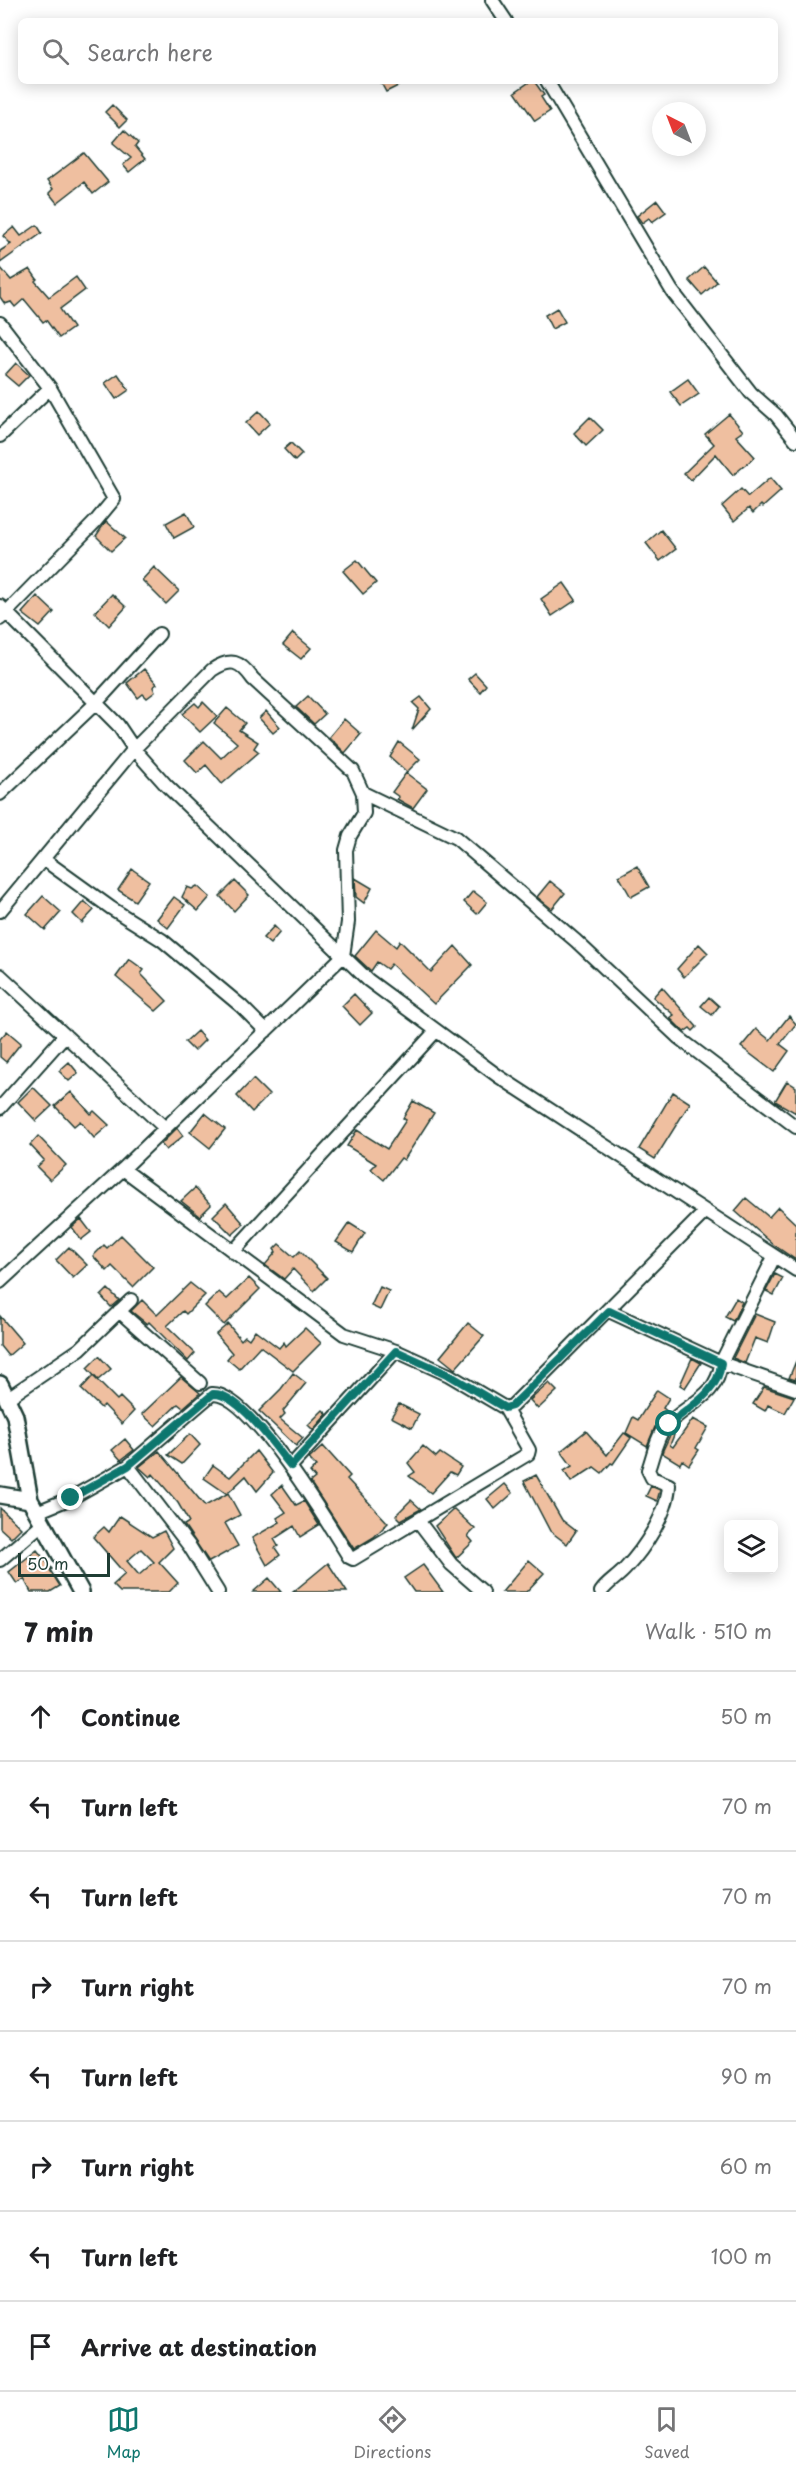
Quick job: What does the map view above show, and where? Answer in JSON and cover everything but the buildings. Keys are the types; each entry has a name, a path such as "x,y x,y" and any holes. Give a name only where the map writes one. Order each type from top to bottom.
{"street":[{"path":"492,0 504,18"},
{"path":"549,84 672,291 751,393 776,415 796,440"},
{"path":"0,323 50,388 114,499 94,522 2,612 118,725 166,786 368,980 435,1032 705,1213 796,1270"},
{"path":"0,436 50,388"},
{"path":"0,794 96,703 159,634"},
{"path":"0,911 135,749 212,670 231,660 243,664 253,678 353,771 363,793 364,813 350,836 346,850 348,922 343,956 123,1169 0,1282"},
{"path":"363,793 456,838 576,941 679,1038 796,1127"},
{"path":"43,859 111,908 162,940 241,1006 266,1031"},
{"path":"0,975 165,1128"},
{"path":"233,1251 435,1032"},
{"path":"0,1108 65,1035"},
{"path":"0,1560 37,1512 71,1498 128,1466 213,1394 221,1393 228,1396 253,1420 291,1466 349,1557 353,1559 419,1522 528,1454 528,1447 505,1408 449,1375 396,1351 344,1334 123,1169"},
{"path":"505,1408 512,1406 705,1213"},
{"path":"601,1592 627,1568 652,1530 670,1496 669,1485 652,1478 648,1470 664,1429 710,1391 720,1377 721,1363 774,1257"},
{"path":"8,1398 80,1349 130,1300"},
{"path":"119,1311 200,1383"},
{"path":"609,1311 721,1363 796,1389"},
{"path":"291,1466 396,1351"},
{"path":"0,1384 15,1416 37,1512 81,1592"},
{"path":"128,1466 190,1547 218,1592"},
{"path":"0,1495 37,1512"},
{"path":"419,1522 451,1564 483,1592"}],"route":[{"path":"71,1498 128,1466 213,1394 221,1393 228,1396 253,1420 291,1466 396,1351 449,1375 505,1408 512,1406 609,1311 721,1363 720,1377 710,1391 669,1424"}]}
